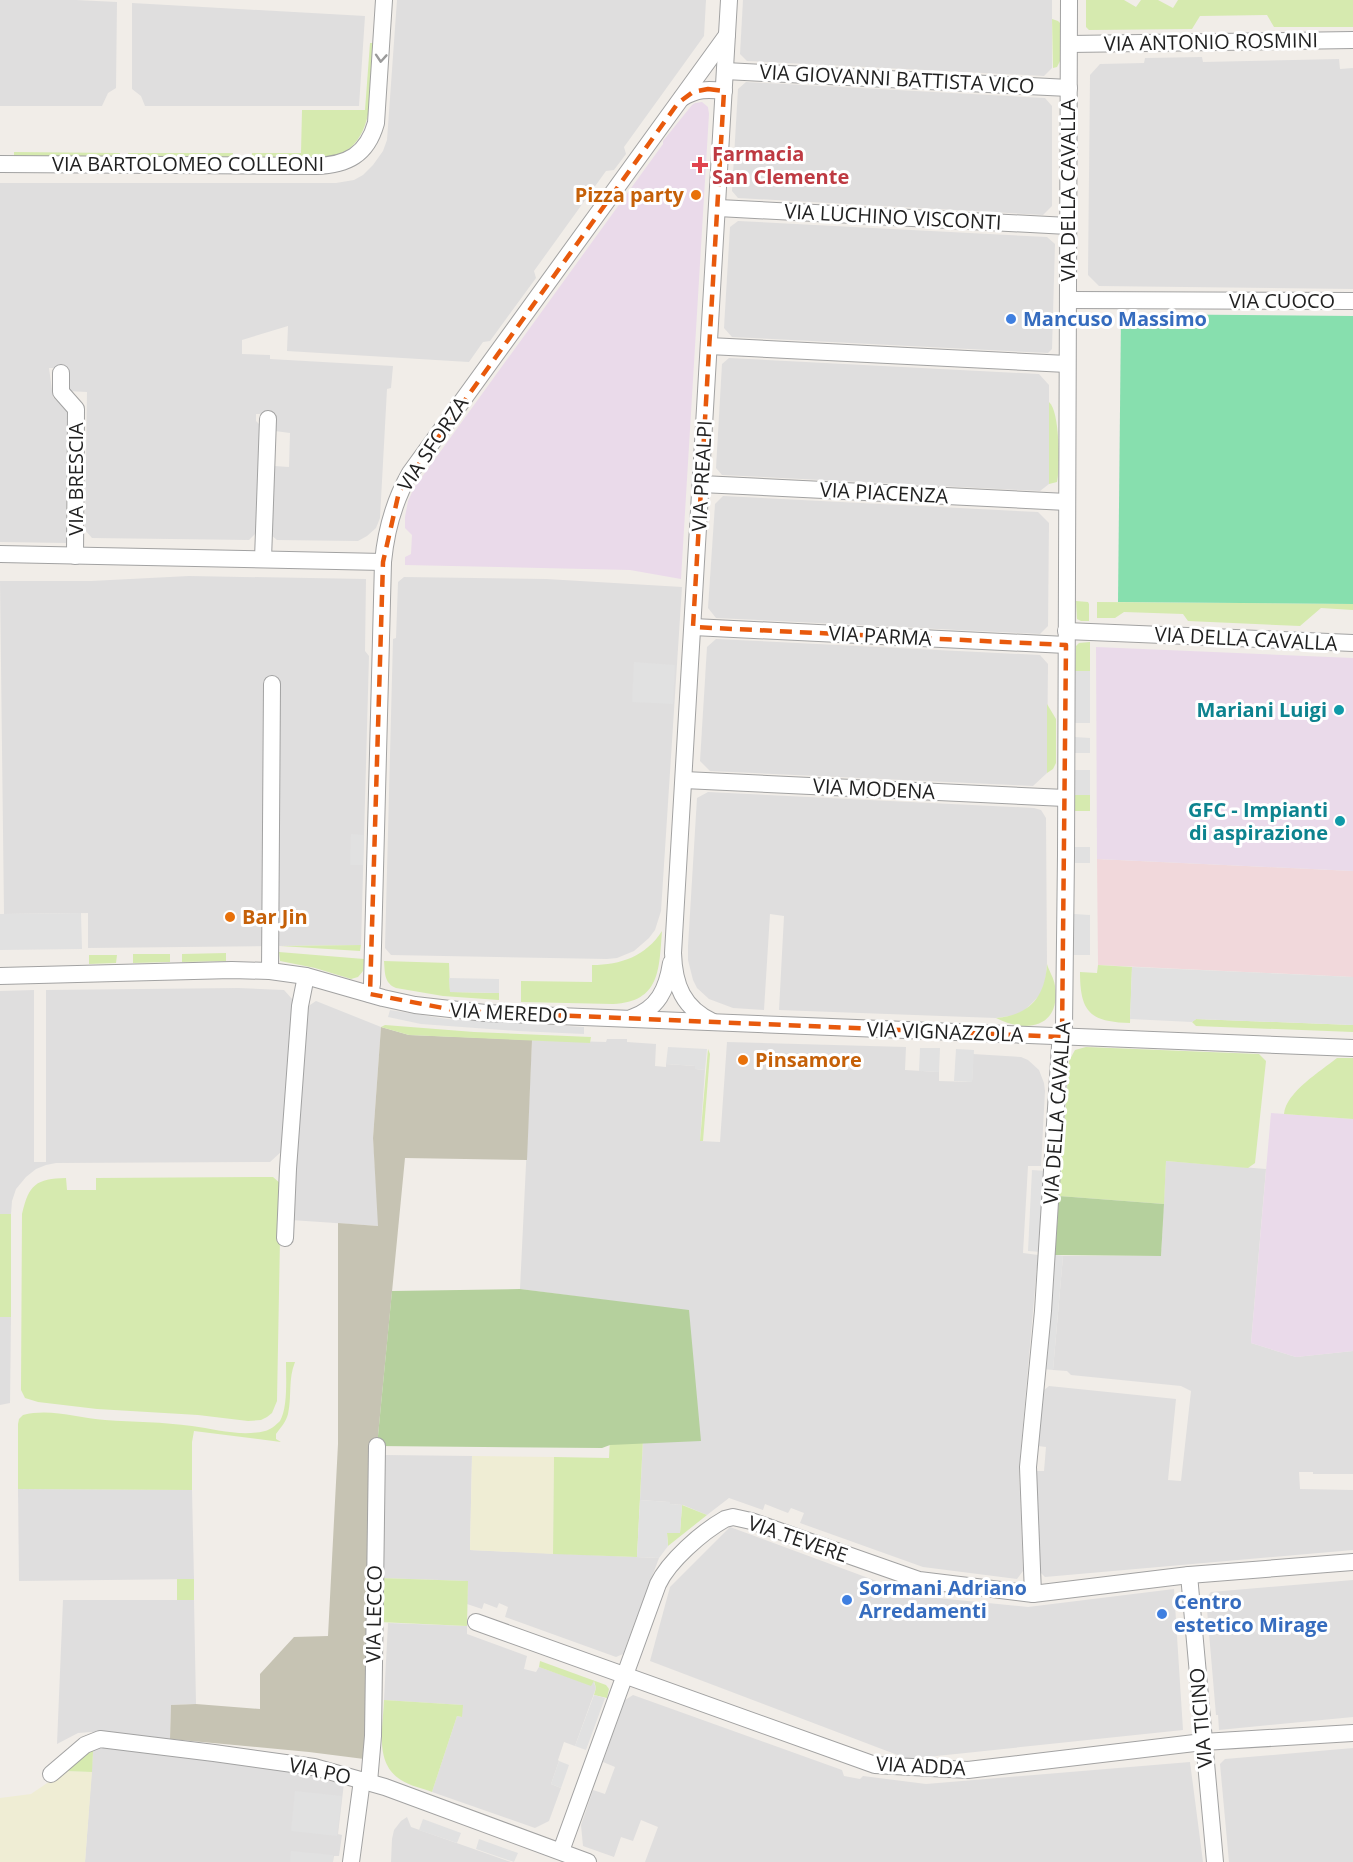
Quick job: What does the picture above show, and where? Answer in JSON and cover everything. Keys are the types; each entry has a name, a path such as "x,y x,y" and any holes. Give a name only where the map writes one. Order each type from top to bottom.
{"street":[{"name":"VIA BARTOLOMEO COLLEONI","path":"0,164 316,165 343,162 354,157 363,149 376,123 384,0"},
{"name":"VIA PREALPI","path":"717,1023 694,1010 685,999 678,987 673,953 729,0"},
{"name":"VIA DELLA CAVALLA","path":"1033,1594 1028,1467 1043,1311 1062,1037 1065,923 1069,0"},
{"name":"VIA SFORZA","path":"370,994 383,562 385,544 399,492 410,473 727,35"},
{"name":"VIA ANTONIO ROSMINI","path":"1069,44 1353,40"},
{"name":"VIA GIOVANNI BATTISTA VICO","path":"725,71 1069,88"},
{"name":"VIA SFORZA","path":"678,103 693,92 702,89 724,91"},
{"name":"VIA LUCHINO VISCONTI","path":"718,208 1068,226"},
{"name":"VIA CUOCO","path":"1068,300 1353,301"},
{"path":"709,346 1067,364"},
{"name":"VIA BRESCIA","path":"61,373 61,392 76,409 75,556"},
{"path":"263,559 268,418"},
{"name":"VIA PIACENZA","path":"701,484 1067,502"},
{"path":"0,555 383,562"},
{"name":"VIA PARMA","path":"693,627 1066,638"},
{"name":"VIA DELLA CAVALLA","path":"1066,638 1353,644"},
{"path":"270,971 272,684"},
{"name":"VIA MODENA","path":"684,780 1065,798"},
{"name":"VIA PREALPI","path":"627,1019 647,1012 660,997 665,987 673,953"},
{"name":"VIA MEREDO","path":"0,976 270,971 306,976 431,1008 717,1023"},
{"path":"285,1238 300,1006 306,976"},
{"name":"VIA VIGNAZZOLA","path":"717,1023 1353,1048"},
{"name":"VIA LECCO","path":"351,1862 373,1736 377,1446"},
{"name":"VIA TEVERE","path":"561,1851 663,1573 694,1542 725,1519 733,1517 751,1521 919,1580 1033,1594 1190,1575 1353,1562"},
{"name":"VIA TICINO","path":"1190,1575 1215,1862"},
{"name":"VIA ADDA","path":"476,1622 875,1765 968,1770 1203,1742 1353,1733"},
{"name":"VIA PO","path":"51,1774 85,1745 100,1739 214,1752 314,1767 365,1781 588,1862"}],"highlighted area":[{"path":"708,89 724,91 693,627 1066,645 1062,1037 459,1011 370,994 383,562 399,492 678,103 693,92"}],"shaded area":[{"path":"0,0 117,2 116,88 108,93 102,106 0,106"},
{"path":"397,0 706,0 704,36 624,147 626,154 614,170 606,171 534,271 536,278 490,341 483,342 469,362 287,351 288,326 242,340 242,354 270,355 270,359 393,366 391,388 387,389 380,518 376,528 367,536 358,541 277,540 271,535 274,466 289,467 290,433 275,431 276,414 256,414 256,421 260,425 257,532 249,540 92,538 85,530 87,392 67,391 68,368 49,368 53,397 67,411 66,543 0,542 0,183 336,183 354,180 373,165 383,151 387,140"},
{"path":"743,0 1052,0 1052,68 1044,76 747,61 740,54"},
{"path":"132,3 365,16 359,106 145,106 141,96 132,89"},
{"path":"1202,57 1203,62 1339,59 1340,69 1353,68 1353,289 1099,286 1088,275 1090,75 1100,64 1144,63 1145,58"},
{"path":"746,82 1045,98 1052,106 1052,206 1043,215 738,198 732,191 738,89"},
{"path":"702,102 708,107 709,114 681,579 630,570 405,565 405,557 411,554 412,535 405,528 405,517 408,501 414,488 663,141 692,105"},
{"path":"738,221 1047,237 1055,244 1052,349 1048,353 732,337 724,328 730,227"},
{"path":"729,358 1039,374 1049,385 1049,484 1040,491 722,475 716,468 722,364"},
{"path":"723,496 1038,512 1049,523 1048,626 1040,634 716,618 708,608 715,504"},
{"path":"189,576 366,579 365,651 369,656 361,945 88,948 88,913 4,914 0,581 91,581"},
{"path":"404,577 546,579 682,587 661,911 655,930 634,951 617,958 607,959 391,955 385,948 393,639 396,638 398,582"},
{"path":"716,639 1040,655 1048,664 1047,773 1033,786 710,771 700,761 707,647"},
{"path":"1096,647 1353,658 1353,871 1097,859"},
{"path":"634,662 675,665 673,704 632,702"},
{"path":"1075,671 1090,671 1090,723 1075,723"},
{"path":"1075,737 1090,738 1090,753 1075,753"},
{"path":"1075,770 1090,770 1090,795 1075,795"},
{"path":"708,792 1041,810 1046,818 1047,964 1045,985 1041,994 1025,1010 1016,1015 996,1018 779,1010 784,916 770,914 764,1010 733,1008 709,999 697,988 688,960 697,798"},
{"path":"351,834 364,835 363,865 350,865"},
{"path":"1074,847 1090,847 1090,863 1074,863"},
{"path":"1097,859 1353,871 1353,977 1098,965"},
{"path":"81,913 82,949 0,950 0,914"},
{"path":"1074,914 1090,915 1090,955 1074,955"},
{"path":"1132,967 1353,977 1353,1025 1130,1019"},
{"path":"449,978 499,979 499,993 450,992"},
{"path":"238,988 284,990 293,1000 281,1152 270,1162 56,1163 46,1165 26,1177 16,1189 11,1214 0,1214 0,991 34,990 34,1162 46,1162 46,990"},
{"path":"316,1001 381,1027 373,1138 379,1226 291,1220 307,1007"},
{"path":"390,1010 447,1019 584,1027 584,1034 421,1024 388,1017"},
{"path":"381,1027 409,1035 532,1040 527,1160 405,1158 377,1446 372,1760 170,1739 171,1705 196,1704 260,1709 260,1674 294,1637 328,1636 338,1444 338,1223 378,1226 373,1138"},
{"path":"607,1039 627,1039 627,1042 656,1044 655,1066 666,1067 666,1064 696,1066 696,1069 705,1070 700,1141 720,1142 727,1042 906,1047 905,1070 939,1072 939,1081 972,1082 973,1054 1021,1057 1039,1070 1045,1091 1041,1166 1028,1166 1023,1253 1038,1255 1019,1470 1023,1571 1017,1579 923,1567 800,1523 804,1513 791,1508 788,1513 765,1504 763,1510 729,1498 707,1515 683,1505 640,1500 643,1439 689,1311 520,1289 532,1040 606,1042"},
{"path":"668,1047 707,1049 705,1070 695,1069 695,1066 666,1064"},
{"path":"920,1048 940,1048 939,1072 919,1071"},
{"path":"956,1049 974,1050 972,1082 954,1081"},
{"path":"1271,1113 1353,1119 1353,1351 1296,1357 1251,1343"},
{"path":"1166,1161 1266,1169 1251,1343 1296,1357 1353,1351 1353,1474 1299,1472 1300,1489 1353,1490 1353,1550 1045,1577 1040,1572 1035,1471 1044,1471 1046,1447 1038,1446 1043,1391 1049,1386 1176,1399 1168,1480 1181,1481 1191,1391 1181,1386 1071,1375 1067,1371 1053,1370 1063,1256 1161,1256"},
{"path":"1032,1170 1046,1171 1041,1252 1028,1251"},
{"path":"1055,1255 1063,1256 1053,1370 1044,1369"},
{"path":"0,1317 11,1317 10,1403 0,1405"},
{"path":"385,1455 472,1456 470,1550 659,1558 623,1654 616,1657 505,1617 508,1607 499,1603 497,1608 484,1603 482,1609 467,1604 468,1581 382,1578"},
{"path":"472,1456 554,1457 553,1554 470,1550"},
{"path":"18,1489 192,1490 194,1579 19,1581"},
{"path":"640,1500 682,1505 680,1533 667,1533 668,1546 659,1558 637,1557"},
{"path":"730,1527 917,1596 1028,1607 1174,1589 1183,1730 908,1759 650,1661 670,1587"},
{"path":"1353,1580 1353,1717 1219,1730 1206,1598 1211,1592"},
{"path":"63,1600 194,1600 196,1704 171,1705 170,1739 91,1732 78,1733 57,1744"},
{"path":"388,1623 467,1626 467,1634 527,1656 524,1669 536,1672 539,1667 591,1685 593,1680 596,1688 575,1746 564,1742 558,1760 551,1784 561,1788 549,1821 535,1828 432,1792 457,1716 462,1717 462,1705 384,1700"},
{"path":"594,1695 605,1698 586,1750 575,1746"},
{"path":"633,1695 842,1770 844,1776 860,1779 863,1776 926,1784 1190,1762 1203,1862 645,1862 658,1827 641,1820 633,1841 621,1837 614,1857 583,1846 581,1825 593,1790 605,1794 615,1767 603,1762 625,1700"},
{"path":"96,1748 320,1774 320,1780 344,1783 338,1834 342,1835 339,1856 334,1856 333,1862 85,1862 93,1752"},
{"path":"1353,1748 1353,1862 1229,1862 1220,1764 1225,1759"},
{"path":"559,1761 569,1765 561,1788 551,1784"},
{"path":"65,1771 92,1772 85,1862 0,1862 0,1798 31,1794"},
{"path":"295,1791 342,1796 337,1836 291,1831"},
{"path":"407,1817 411,1827 511,1862 391,1862 394,1830"},
{"path":"423,1819 461,1833 457,1843 419,1830"},
{"path":"479,1839 518,1853 514,1862 476,1849"},
{"path":"291,1851 333,1855 333,1862 290,1862"}],"green space":[{"path":"1086,0 1124,0 1136,7 1141,0 1158,0 1173,8 1178,0 1353,0 1353,27 1274,27 1267,15 1200,16 1192,29 1089,30 1086,27"},
{"path":"1052,19 1060,23 1060,61 1057,67 1053,68"},
{"path":"370,43 374,43 372,92 365,126 358,140 347,150 332,156 252,157 252,153 301,153 302,110 365,110"},
{"path":"14,152 120,153 120,156 14,156"},
{"path":"128,153 233,153 233,157 128,156"},
{"path":"1121,314 1353,316 1353,604 1118,602"},
{"path":"1049,402 1053,407 1057,428 1059,465 1057,482 1049,484"},
{"path":"1076,601 1088,602 1089,621 1077,619"},
{"path":"1097,602 1353,604 1353,610 1321,608 1300,626 1188,621 1183,614 1124,612 1115,618 1097,618"},
{"path":"1090,642 1090,671 1075,671 1076,646 1079,643"},
{"path":"1047,704 1056,719 1056,763 1047,773"},
{"path":"1075,795 1090,795 1090,811 1075,811"},
{"path":"662,931 658,970 649,990 640,997 629,1002 613,1004 521,1002 521,981 592,982 592,965 623,961 632,957 648,947"},
{"path":"361,945 360,951 280,946"},
{"path":"279,952 364,959 363,971 358,977 351,979 315,968 280,961"},
{"path":"226,953 226,961 182,962 182,954"},
{"path":"133,954 170,954 170,962 133,963"},
{"path":"89,955 117,955 116,963 89,964"},
{"path":"384,961 449,963 450,992 499,993 499,1000 443,996 396,988 387,980"},
{"path":"1047,964 1054,983 1055,1000 1053,1011 1047,1018 1030,1026 1019,1026 996,1018 1018,1013 1034,1002 1043,986"},
{"path":"1098,965 1132,967 1130,1023 1097,1017 1085,1005 1080,972 1097,973"},
{"path":"1196,1019 1353,1025 1353,1032 1196,1026 1192,1022"},
{"path":"385,1025 474,1032 591,1037 590,1043 409,1035 381,1027"},
{"path":"1086,1047 1259,1054 1266,1061 1255,1163 1248,1168 1166,1161 1164,1204 1059,1196 1069,1061 1075,1050"},
{"path":"708,1049 710,1054 703,1141 700,1141"},
{"path":"1337,1058 1353,1058 1353,1119 1284,1114 1286,1106 1297,1090"},
{"path":"273,1177 281,1184 277,1401 272,1413 261,1420 248,1421 198,1415 97,1409 38,1402 25,1398 21,1390 22,1214 28,1196 35,1185 47,1180 66,1178 67,1190 96,1190 96,1178"},
{"path":"1059,1196 1164,1204 1161,1256 1055,1255"},
{"path":"0,1214 11,1214 11,1317 0,1317"},
{"path":"520,1289 689,1310 701,1441 610,1445 602,1448 377,1446 392,1291"},
{"path":"286,1362 295,1362 288,1414 276,1434 276,1439 281,1442 194,1431 192,1490 18,1489 18,1424 23,1415 54,1413 105,1420 256,1433 277,1424 283,1415"},
{"path":"610,1438 643,1439 637,1557 553,1554 554,1457 609,1458"},
{"path":"682,1505 707,1515 668,1546 667,1533 680,1533"},
{"path":"380,1578 468,1581 467,1626 379,1622"},
{"path":"177,1579 194,1579 194,1600 177,1600"},
{"path":"540,1661 606,1685 609,1689 607,1698 594,1695 596,1688 594,1681 591,1686 539,1667"},
{"path":"384,1700 463,1705 462,1717 457,1716 432,1792 401,1780 392,1773 387,1764 382,1744"},
{"path":"96,1748 93,1752 92,1772 65,1771 84,1755"}],"place":[{"name":"Farmacia San Clemente","path":"700,165"},
{"name":"Pizza party","path":"696,195"},
{"name":"Mancuso Massimo","path":"1011,319"},
{"name":"Mariani Luigi","path":"1339,710"},
{"name":"GFC - Impianti di aspirazione","path":"1340,821"},
{"name":"Bar Jin","path":"230,917"},
{"name":"Pinsamore","path":"743,1060"},
{"name":"Sormani Adriano Arredamenti","path":"847,1600"},
{"name":"Centro estetico Mirage","path":"1162,1614"}]}
